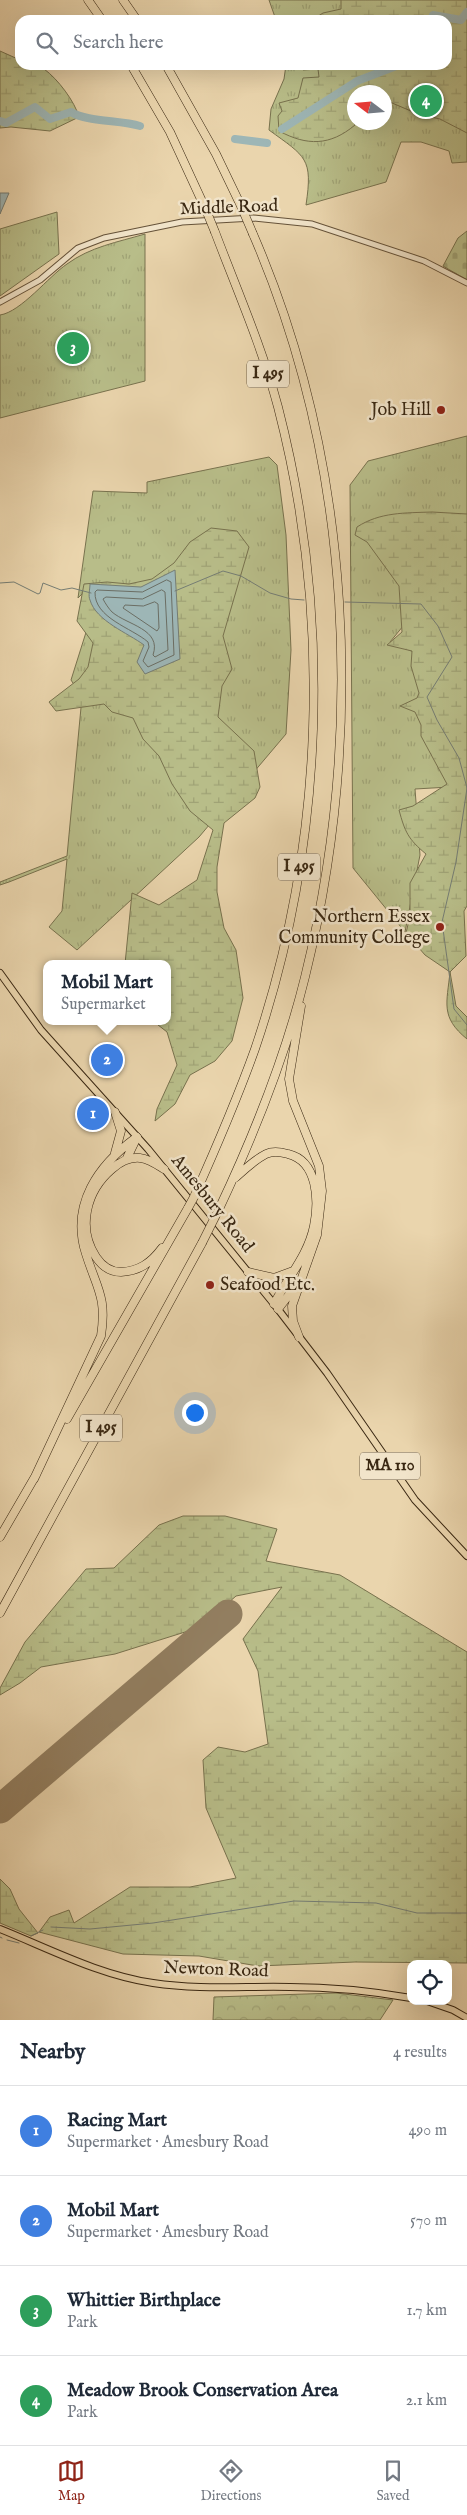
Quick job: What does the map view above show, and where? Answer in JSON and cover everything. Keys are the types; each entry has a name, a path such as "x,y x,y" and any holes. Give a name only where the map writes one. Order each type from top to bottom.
{"highway":[{"path":"88,0 98,15"},
{"path":"123,0 134,15"},
{"name":"I 495","path":"0,1537 194,1197 239,1091 255,1047 278,968 303,846 313,732 311,604 306,551 291,464 264,362 215,232 170,132 134,70"},
{"name":"I 495","path":"0,1613 202,1243 258,1122 282,1057 305,980 325,882 337,795 342,663 338,581 325,487 307,400 288,333 252,234 212,146 169,70"},
{"path":"299,1337 292,1314 300,1282 318,1235 322,1191 319,1166 293,1101 289,1079 305,980"},
{"path":"34,1479 101,1336 104,1316 102,1298 86,1256 80,1225 86,1196 114,1154 119,1143 121,1131 116,1112"},
{"path":"114,1154 137,1137"},
{"path":"137,1137 126,1160 102,1179 95,1188 88,1207 87,1237 90,1248 99,1262 116,1272 133,1272 145,1266 157,1255 177,1229"},
{"path":"232,1181 267,1154 287,1154 305,1163 314,1176 315,1224 308,1249 276,1307"},
{"path":"126,1160 138,1158 148,1160 164,1169"},
{"path":"248,1272 274,1278 295,1270"},
{"path":"276,1307 300,1282"}],"main road":[{"name":"Amesbury Road","path":"0,973 41,1030 116,1112 248,1272 327,1373 415,1500 467,1556"},
{"name":"Newton Road","path":"0,1929 118,1976 152,1983 182,1987 343,1989 407,1997"},
{"path":"439,2005 467,2018"}],"street":[{"name":"Middle Road","path":"0,302 40,280 71,253 104,238 182,222 253,218 312,224 424,261 467,283"}],"green space":[{"path":"269,0 467,0 467,162 452,163 449,151 421,142 401,142 386,182 306,205 308,189 307,168 299,153 269,130 271,109 284,79 285,70 452,70 452,15 274,15"},
{"path":"341,0 467,0 467,133 440,119 418,114 392,103 392,85 347,85 347,130 349,130 337,137 318,142 299,139 279,131 278,116 282,111 279,103 298,98 303,78 319,77 318,70 452,70 452,15 320,15 341,9"},
{"path":"0,51 15,58 15,70 45,70 49,73 70,98 79,117 50,131 11,127 0,128"},
{"path":"57,212 59,254 0,296 0,229"},
{"path":"467,231 467,280 443,266 458,238"},
{"path":"145,234 145,381 0,418 0,315 26,301 76,258 105,246"},
{"path":"467,436 467,548 390,642 428,658 467,786 415,789 420,855 405,932 353,868 350,485 368,461"},
{"path":"269,457 277,465 286,535 291,650 286,734 199,837 77,950 49,927 62,911 67,859 0,885 0,882 67,856 82,697 71,680 88,626 87,589 78,598 93,491 147,493 147,482"},
{"path":"432,512 467,514 467,906 464,911 466,956 450,972 425,955 406,933 410,916 410,883 426,854 408,835 399,810 413,806 447,784 421,736 421,725 415,712 400,706 417,698 419,693 411,666 412,651 387,645 402,632 399,586 367,542 355,535 357,527 375,518 393,514"},
{"path":"211,528 237,531 249,547 223,636 232,669 222,686 218,717 254,751 260,787 255,798 224,823 217,867 217,892 224,928 236,950 243,998 232,1041 215,1061 190,1075 175,1104 155,1121 157,1109 177,1065 167,1032 158,1025 171,1025 171,960 125,960 132,893 159,905 197,880 213,830 190,811 172,784 159,756 143,739 133,718 112,712 104,704 56,711 49,702 79,679 88,667 93,643 77,621 84,584 107,582 129,584 152,579 174,563 190,542"},
{"path":"450,972 456,1006 467,1017 467,1039 453,1024 447,1009"},
{"path":"183,1516 225,1516 277,1529 266,1561 340,1575 467,1652 467,1963 452,1963 452,1960 407,1960 407,1962 355,1962 258,1966 199,1956 123,1954 39,1932 50,1917 69,1910 74,1923 130,1887 190,1887 236,1878 206,1808 203,1760 218,1747 245,1752 268,1744 258,1671 243,1639 282,1587 236,1596 201,1627 115,1654 41,1667 0,1695 0,1688 25,1642 86,1569 114,1568 159,1525"},
{"path":"0,1879 10,1889 19,1909 38,1933 31,1936 0,1923"},
{"path":"336,1993 393,2000 380,2020 213,2020 214,1997"}],"water":[{"path":"0,193 9,193 0,214"},
{"path":"175,570 180,659 145,674 137,662 144,645 113,626 99,614 89,598 90,584 141,587"}],"waterway":[{"path":"452,18 461,20 467,12"},
{"path":"282,129 357,81 386,70"},
{"path":"0,121 6,123 35,107 50,119 71,112 86,118 140,126"},
{"path":"235,139 267,143"},
{"path":"175,591 223,571 241,576 270,593 291,599 304,600"},
{"path":"0,583 14,582 38,594 43,583 61,590 72,588 91,593"},
{"path":"345,602 421,604 438,626 452,657 427,697 437,720 459,758 467,788 456,862 442,922 454,1009 467,1025"},
{"path":"51,1927 90,1929 153,1923 294,1901 376,1903 417,1913 467,1913"},
{"path":"31,1936 43,1930"},
{"path":"7,1940 19,1943"}],"runway":[{"path":"0,1809 228,1614"}],"place":[{"name":"Meadow Brook Conservation Area","path":"426,101"},
{"name":"Whittier Birthplace","path":"73,348"},
{"name":"Job Hill","path":"441,410"},
{"name":"Northern Essex Community College","path":"440,927"},
{"name":"Mobil Mart","path":"107,1060"},
{"name":"Racing Mart","path":"93,1114"},
{"name":"Seafood Etc.","path":"210,1285"}]}
